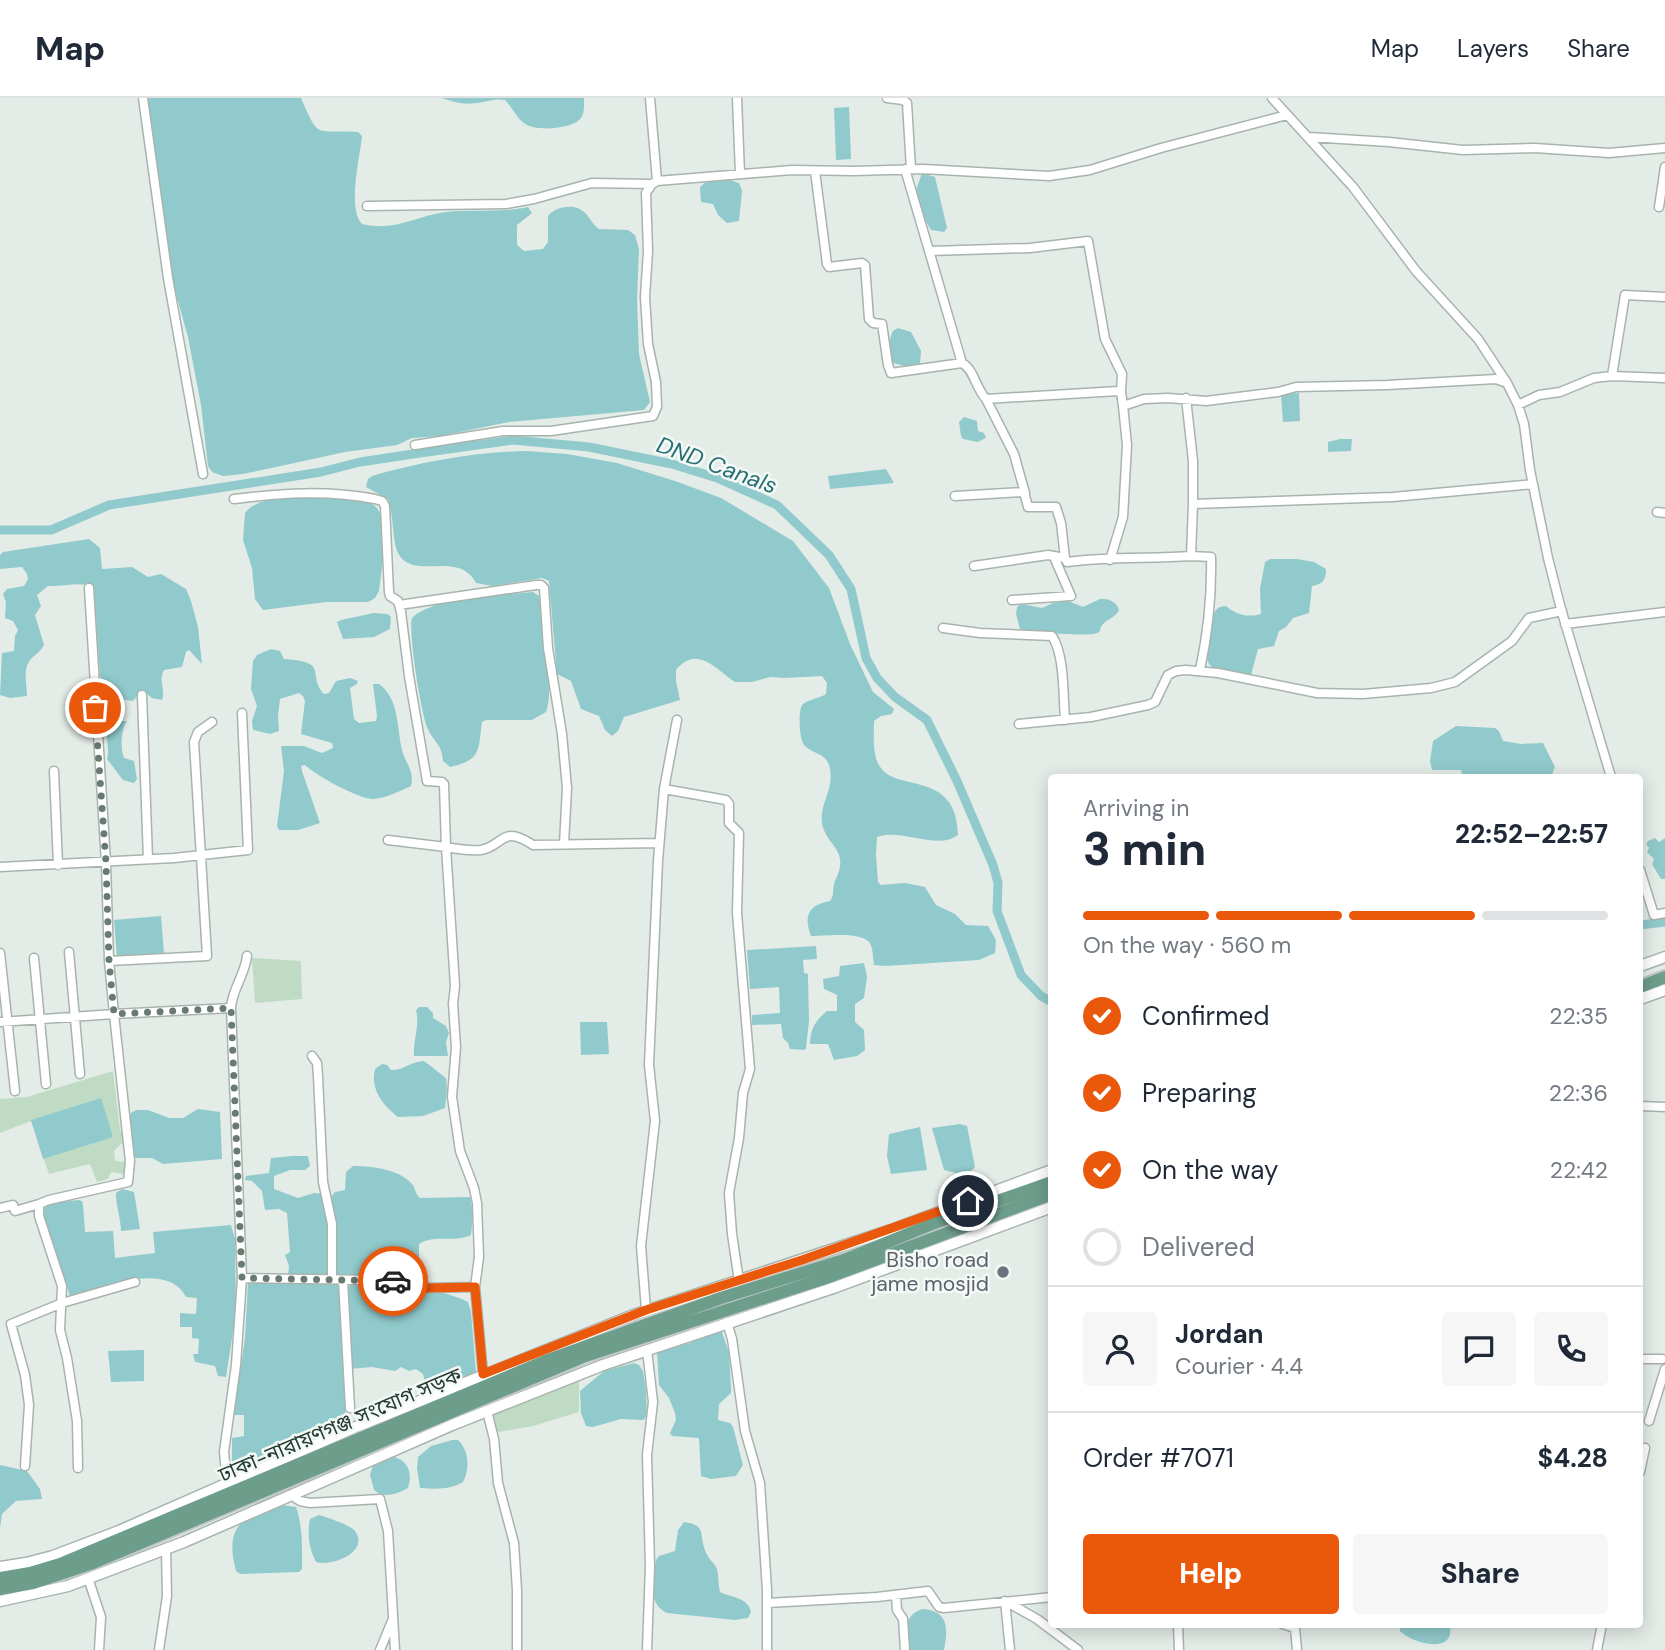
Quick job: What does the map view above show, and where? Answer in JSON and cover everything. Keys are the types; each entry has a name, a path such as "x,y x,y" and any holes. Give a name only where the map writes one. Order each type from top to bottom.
{"main road":[{"path":"1643,977 1665,969"},
{"path":"1643,985 1665,977"},
{"name":"ঢাকা-নারায়ণগঞ্জ সংযোগ সড়ক","path":"124,1545 545,1361 721,1298 844,1260 893,1235 1021,1187 1048,1183"},
{"name":"ঢাকা-নারায়ণগঞ্জ সংযোগ সড়ক","path":"0,1589 33,1583 585,1356 984,1225 1048,1196"},
{"name":"ঢাকা-নারায়ণগঞ্জ সংযোগ সড়ক","path":"0,1578 91,1558"}],"street":[{"path":"143,98 168,278 203,474"},
{"path":"415,445 503,432 551,430 653,416 657,407 656,382 648,344 645,298 648,251 646,193 654,182 650,98"},
{"path":"737,98 740,174"},
{"path":"887,98 907,103 908,169 962,363 969,368 979,392 986,399 1014,454 1025,502 1028,507 1056,507 1059,511 1067,562 1092,558 1110,560 1211,557 1212,590 1208,631 1200,670"},
{"path":"1272,98 1353,187 1416,271 1478,339 1507,383 1524,424 1533,484 1565,624 1610,774"},
{"path":"366,206 506,204 534,200 592,183 654,182 770,171 908,169 1020,176 1065,174 1090,170 1287,115"},
{"path":"1308,137 1463,150 1524,148 1609,153 1665,148"},
{"path":"1659,208 1665,167"},
{"path":"815,171 827,264 829,267 862,263 865,265 869,319 873,323 882,324 884,329 889,372 962,363"},
{"path":"930,251 1030,248 1088,241 1105,339 1120,367 1123,380 1121,392 1127,445 1123,517 1110,560"},
{"path":"1612,376 1625,295 1665,297"},
{"path":"1518,405 1539,395 1560,392 1594,378 1665,378"},
{"path":"1124,406 1144,399 1186,398 1206,401 1296,387 1496,379 1507,383"},
{"path":"986,399 1121,392"},
{"path":"1186,398 1193,461 1191,556"},
{"path":"1193,504 1402,496 1533,484"},
{"path":"234,499 281,493 323,493 382,501 387,511 389,592 399,605 427,781 444,784 455,986 453,1004 456,1047 452,1097 460,1151 477,1203 479,1257 475,1287 483,1374"},
{"path":"955,496 1025,493"},
{"path":"974,566 1048,555 1065,558"},
{"path":"1012,600 1072,596 1054,557"},
{"path":"399,605 536,585 544,588 548,648 568,788 564,844"},
{"path":"0,1208 13,1205 15,1211 49,1200 128,1182 130,1161 109,961 106,863 89,588"},
{"path":"1018,724 1065,720 1148,705 1155,702 1168,676 1176,671 1200,670 1317,692 1363,694 1431,688 1455,682 1511,641 1528,618 1562,611"},
{"path":"1565,624 1665,612"},
{"path":"943,628 979,633 1052,636 1060,661 1065,720"},
{"path":"142,695 148,859"},
{"path":"0,867 106,863 248,850 242,713"},
{"path":"646,1310 641,1246 654,1121 650,1044 659,843 664,789 677,719"},
{"path":"109,961 207,957 194,742 198,732 212,722"},
{"path":"54,771 58,865"},
{"path":"664,789 726,800 729,804 729,823 739,833 737,929 750,1069 743,1093 729,1193 739,1281"},
{"path":"387,840 483,850 502,837 523,838 533,845 659,843"},
{"path":"1643,880 1654,915 1665,912"},
{"path":"69,952 80,1073"},
{"path":"0,953 4,1022 15,1091"},
{"path":"227,1483 224,1452 236,1365 242,1278 231,997 243,973 247,956"},
{"path":"1643,965 1665,957"},
{"path":"34,958 46,1084"},
{"path":"1643,998 1665,990"},
{"path":"4,1022 231,1008"},
{"path":"312,1056 317,1063 323,1182 332,1224 332,1279"},
{"path":"1643,1106 1665,1107"},
{"path":"1021,1187 1048,1172"},
{"path":"39,1204 39,1216 62,1286 60,1330 77,1421 78,1468"},
{"path":"0,1567 124,1545 166,1549 487,1411 647,1350 836,1287 984,1225 1048,1208"},
{"path":"0,1601 68,1586 88,1578 124,1545 227,1483 483,1374 646,1310 893,1235"},
{"path":"242,1278 396,1282 427,1288 475,1287"},
{"path":"343,1280 349,1408"},
{"path":"25,1465 29,1405 25,1375 11,1324 62,1303 135,1282"},
{"path":"727,1322 733,1339 745,1431 760,1483 767,1650"},
{"path":"647,1350 653,1402 648,1455 650,1566 647,1650"},
{"path":"1643,1359 1662,1359"},
{"path":"1649,1421 1665,1369"},
{"path":"487,1411 494,1439 498,1483 514,1543 517,1650"},
{"path":"1643,1458 1645,1448"},
{"path":"290,1495 310,1503 380,1499 387,1531 395,1650"},
{"path":"159,1650 167,1596 166,1549"},
{"path":"88,1578 101,1617 99,1650"},
{"path":"767,1603 928,1591 932,1593 939,1607 944,1608 1048,1597"},
{"path":"896,1595 897,1610 903,1619 905,1650"},
{"path":"1005,1601 1010,1650"},
{"path":"1005,1601 1048,1627"},
{"path":"380,1650 384,1635 393,1619"},
{"path":"1049,1628 1078,1650"},
{"path":"1178,1628 1180,1650"},
{"path":"1292,1628 1295,1629 1297,1650"},
{"path":"1597,1650 1601,1628"}],"green space":[{"path":"252,958 301,961 302,999 255,1003"},
{"path":"113,1071 120,1130 128,1142 122,1143 114,1151 115,1161 130,1162 130,1175 111,1172 108,1179 97,1182 90,1164 49,1174 31,1121 0,1133 0,1099 27,1097"},
{"path":"579,1368 579,1412 533,1426 493,1433 489,1402"}],"water":[{"path":"147,98 301,98 312,121 320,130 358,132 362,136 355,207 362,224 395,225 446,212 528,207 532,213 517,225 517,245 524,251 543,249 548,242 548,216 565,207 580,209 599,229 628,230 635,235 639,249 639,354 650,402 644,410 509,422 440,436 412,438 397,445 345,452 243,474 223,476 212,472 208,466 201,405 188,337 168,265"},
{"path":"442,98 584,98 584,109 580,119 570,125 538,128 524,123 505,100 467,104"},
{"path":"849,107 851,159 836,160 834,108"},
{"path":"922,173 935,177 947,228 944,232 931,230 922,215 915,193"},
{"path":"709,179 726,179 739,183 742,191 739,221 727,223 718,215 713,204 701,202 700,187"},
{"path":"898,328 911,332 921,351 920,365 909,367 893,363 890,339 893,331"},
{"path":"1299,393 1300,421 1283,422 1281,394"},
{"path":"964,417 977,421 978,431 984,433 986,438 978,442 963,439 959,422"},
{"path":"1352,439 1351,451 1328,452 1328,442"},
{"path":"526,451 567,454 617,463 675,481 721,498 793,541 829,588 850,644 873,692 894,709 892,714 881,716 874,721 874,749 879,765 887,774 898,779 937,791 947,800 955,814 958,835 949,839 940,841 898,835 877,837 878,882 881,885 905,883 925,887 936,905 955,914 966,925 988,926 996,940 995,953 979,960 874,965 871,945 865,939 833,935 811,936 808,917 817,905 830,901 840,862 822,823 831,773 829,765 825,758 805,746 800,733 802,705 826,694 827,683 822,676 770,677 752,682 735,682 707,662 692,659 676,670 680,700 624,717 618,731 612,736 605,730 599,716 581,709 571,681 557,674 549,581 542,578 493,586 476,583 468,573 458,568 414,565 405,561 396,548 388,499 366,487 372,476 410,466 468,456"},
{"path":"886,469 894,483 830,489 828,476"},
{"path":"342,499 370,503 377,508 381,517 383,557 379,591 375,598 368,602 326,602 263,610 255,599 252,568 243,540 245,513 251,507 268,500"},
{"path":"89,539 100,548 102,569 132,567 148,577 161,574 186,589 198,627 202,664 189,650 182,667 164,670 162,700 152,698 142,690 133,701 113,698 113,690 102,681 100,675 94,587 77,584 48,586 37,595 41,606 35,615 44,645 27,665 27,696 10,698 0,695 2,653 14,651 18,630 13,621 5,618 6,602 3,594 7,589 24,586 28,579 22,567 0,569 0,555 3,552"},
{"path":"1270,559 1314,562 1326,569 1323,581 1312,586 1309,613 1293,618 1279,631 1274,646 1258,649 1251,675 1229,673 1212,667 1208,660 1207,646 1216,610 1226,606 1242,614 1261,614 1260,589 1265,562"},
{"path":"533,592 539,596 541,609 549,688 546,712 532,720 482,722 477,752 468,761 450,767 443,761 441,750 424,719 413,655 412,618 436,605 452,601"},
{"path":"1100,599 1112,601 1119,610 1097,633 1058,634 1020,629 1016,614 1017,607 1021,604 1042,608 1068,601 1083,607"},
{"path":"373,613 388,614 391,617 390,629 374,637 343,639 337,622"},
{"path":"271,649 280,651 284,659 313,666 324,694 329,693 336,681 350,678 358,681 350,688 354,719 359,723 376,721 373,684 379,684 386,690 394,705 402,750 411,771 411,786 383,797 367,798 338,786 305,765 301,766 320,823 298,830 279,830 277,826 284,771 281,746 304,746 322,753 333,748 332,743 301,734 305,701 299,693 280,699 279,731 270,734 253,730 252,721 257,706 251,689 253,661 257,655"},
{"path":"127,721 122,734 122,749 124,758 134,761 137,779 134,783 123,780 107,759 107,731 112,723"},
{"path":"1456,726 1495,728 1503,741 1543,743 1555,767 1552,774 1462,774 1461,770 1432,770 1430,761 1433,741"},
{"path":"1655,838 1659,842 1665,838 1665,879 1661,879 1652,864 1654,859 1647,852 1649,848 1646,844"},
{"path":"161,916 164,954 117,958 114,920"},
{"path":"816,946 817,959 803,960 804,973 808,974 809,1021 806,1048 790,1049 783,1038 781,1024 752,1025 752,1015 780,1013 779,987 750,989 747,950"},
{"path":"864,963 867,977 864,998 855,1004 855,1022 864,1030 865,1050 857,1056 834,1060 828,1044 810,1044 814,1025 827,1011 837,1011 837,995 824,989 823,979 839,976 840,966"},
{"path":"419,1007 427,1007 433,1013 433,1018 446,1026 449,1033 446,1042 448,1056 414,1056 416,1010"},
{"path":"580,1022 607,1022 609,1054 581,1055"},
{"path":"424,1061 446,1078 445,1108 423,1116 398,1117 387,1107 376,1090 375,1069 382,1064 395,1070"},
{"path":"101,1098 113,1137 43,1159 31,1120"},
{"path":"198,1109 220,1112 222,1159 163,1164 152,1158 133,1158 128,1123 131,1113 148,1110 169,1118 183,1118"},
{"path":"960,1124 967,1126 975,1167 970,1172 969,1182 966,1183 960,1174 944,1170 932,1128"},
{"path":"920,1127 927,1170 891,1174 887,1156 889,1134"},
{"path":"308,1156 310,1166 305,1170 290,1170 274,1176 274,1189 298,1198 314,1193 323,1194 330,1224 329,1277 288,1275 289,1266 285,1255 290,1252 287,1213 279,1209 265,1210 262,1191 252,1181 245,1180 246,1176 269,1173 271,1158"},
{"path":"353,1166 377,1168 400,1175 412,1184 420,1198 470,1197 473,1214 471,1235 419,1244 419,1277 415,1280 334,1276 330,1198 335,1192 345,1190 346,1172"},
{"path":"122,1189 134,1192 140,1229 121,1231 116,1193"},
{"path":"82,1201 83,1205 85,1232 113,1231 115,1258 155,1253 153,1232 231,1225 235,1239 236,1312 226,1377 218,1376 215,1366 195,1362 193,1354 198,1354 199,1339 192,1338 192,1327 180,1327 180,1313 196,1314 197,1298 186,1297 177,1286 164,1280 149,1278 115,1283 70,1296 45,1219 44,1208 51,1203"},
{"path":"248,1283 339,1283 346,1423 345,1428 296,1450 235,1468 232,1460 232,1438 244,1436 244,1415 234,1415 245,1338"},
{"path":"350,1284 398,1286 443,1293 468,1302 476,1373 434,1387 425,1382 423,1374 416,1369 349,1369"},
{"path":"722,1332 729,1353 731,1393 719,1404 718,1420 730,1423 733,1427 743,1465 736,1476 711,1479 701,1476 699,1438 672,1436 670,1433 676,1420 675,1413 669,1398 659,1385 657,1352 660,1349 691,1343 699,1335"},
{"path":"144,1350 144,1381 111,1382 108,1351"},
{"path":"634,1363 643,1371 647,1416 643,1420 621,1419 593,1427 586,1426 581,1413 580,1391 604,1371"},
{"path":"458,1440 462,1444 466,1454 467,1466 463,1482 448,1488 420,1488 418,1457 431,1446"},
{"path":"390,1456 405,1463 409,1472 408,1488 391,1495 374,1490 370,1475 373,1465"},
{"path":"0,1465 27,1471 40,1489 42,1499 16,1501 2,1514 0,1528"},
{"path":"282,1505 296,1507 301,1530 302,1569 299,1572 240,1574 236,1571 233,1556 232,1543 235,1533 247,1518"},
{"path":"319,1515 355,1531 357,1545 347,1556 331,1562 316,1562 310,1546 309,1530 310,1519"},
{"path":"684,1522 699,1528 706,1553 717,1569 720,1592 747,1603 751,1612 748,1618 735,1620 667,1613 656,1604 653,1590 656,1560 659,1556 675,1551 678,1530"},
{"path":"923,1609 938,1613 945,1622 944,1650 908,1650 907,1625 912,1615"},
{"path":"1400,1628 1451,1628 1448,1638 1437,1644 1423,1643 1400,1631"}],"waterway":[{"name":"DND Canals","path":"0,530 51,530 109,505 321,472 360,462 513,440 589,447 672,464 717,478 777,505 829,555 851,589 866,658 877,678 895,697 927,720 993,865 998,883 997,911 1021,975 1048,1000"},
{"name":"DND Canals","path":"1643,925 1665,922"}],"way so far":[{"path":"95,708 114,1014 231,1008 242,1278 393,1281"}],"place":[{"name":"Bisho road jame mosjid","path":"1003,1272"}],"route":[{"path":"393,1281 427,1288 475,1287 483,1374 646,1310 891,1230 968,1201"}]}
